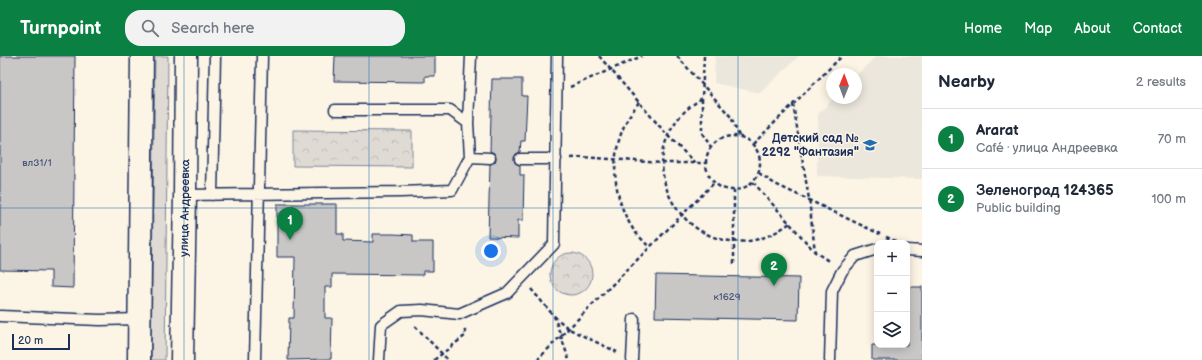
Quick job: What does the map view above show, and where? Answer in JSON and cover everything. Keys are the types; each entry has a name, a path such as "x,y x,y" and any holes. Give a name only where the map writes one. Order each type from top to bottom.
{"main road":[{"path":"139,360 142,56"},
{"name":"улица Андреевка","path":"182,360 186,56"}],"lane":[{"path":"212,195 216,56"},
{"path":"255,360 262,56"},
{"path":"185,196 452,190 470,157 468,123 471,56"},
{"path":"379,360 381,325 401,311 422,310 459,314 507,294 554,244 558,56"},
{"path":"335,110 450,110 468,123"},
{"path":"470,157 490,158"},
{"path":"520,158 556,160"},
{"path":"830,360 832,291 842,271 855,256 874,250"},
{"path":"910,250 922,251"},
{"path":"0,316 100,320 140,318"},
{"path":"632,359 634,319"}],"path":[{"path":"599,56 668,136 696,164"},
{"path":"557,93 642,56"},
{"path":"677,56 731,117 740,136"},
{"path":"704,56 702,134 711,147"},
{"path":"753,144 842,56"},
{"path":"702,98 688,108 676,121 668,136 664,149 662,163 664,182 670,200 681,216 692,226 705,234 734,242 764,238 790,223"},
{"path":"639,102 627,120 619,139 615,160 616,184 622,208 633,229 649,247"},
{"path":"793,104 809,199 815,252"},
{"path":"732,135 740,136 753,144 759,153 761,163 759,173 753,182 744,188 734,190 723,189 714,183 707,170 707,154 711,147 724,137 732,135"},
{"path":"556,160 583,157 662,163 706,163"},
{"path":"759,173 775,184 894,240"},
{"path":"753,182 815,252 842,271"},
{"path":"538,360 714,183"},
{"path":"734,190 734,266"},
{"path":"522,278 554,316 569,329 632,359"},
{"path":"401,311 448,360"},
{"path":"434,360 466,335 459,314"},
{"path":"554,316 569,360"}],"shaded area":[{"path":"715,56 799,56 760,93 714,83"},
{"name":"Детский сад № 2292 \"Фантазия\"","path":"876,56 922,56 922,179 817,176 818,114 828,104 862,104 862,70"}],"green space":[{"path":"155,56 168,56 165,360 151,360"},
{"path":"293,130 412,131 412,167 293,166"},
{"path":"571,253 586,259 592,274 586,289 571,295 556,289 550,274 556,259"}],"building":[{"path":"0,56 75,56 73,288 51,287 51,271 0,270"},
{"path":"335,56 435,56 435,76 425,76 425,82 334,81"},
{"path":"492,79 522,79 522,96 527,96 525,141 521,141 520,152 516,154 514,159 515,163 520,165 520,175 524,175 523,220 518,220 518,238 488,237 490,164 495,162 496,158 494,153 490,151"},
{"path":"277,204 337,204 337,234 343,234 343,241 373,242 373,234 393,234 413,235 413,242 433,242 433,271 423,271 423,275 332,274 332,287 325,287 325,318 332,318 331,359 288,360 289,318 294,318 295,257 277,257"},
{"path":"656,275 799,278 798,320 655,317"},
{"path":"910,287 922,287 922,360 872,360 872,345 874,345 874,348 910,348"}],"place":[{"name":"Детский сад № 2292 \"Фантазия\"","path":"870,145"},
{"name":"Ararat","path":"290,240"},
{"name":"Зеленоград 124365","path":"774,286"}]}
